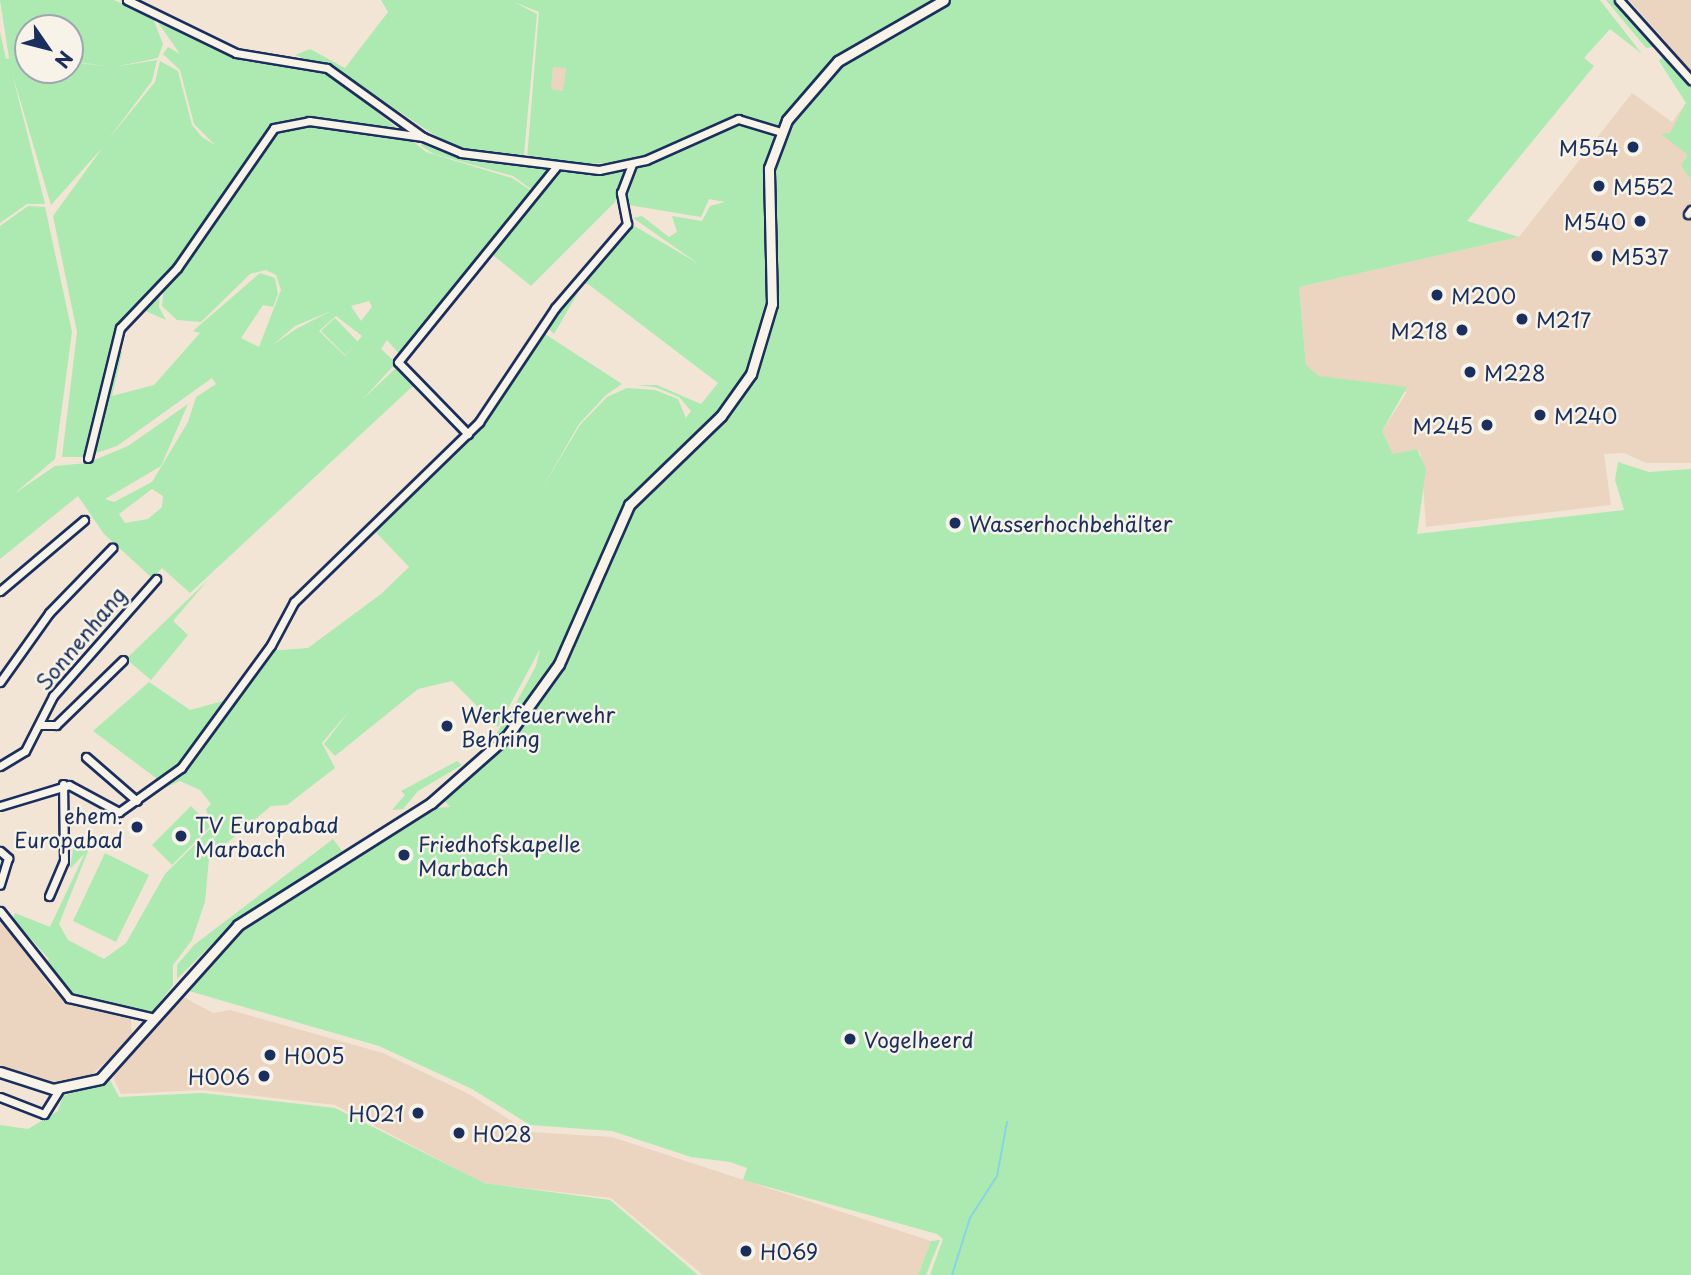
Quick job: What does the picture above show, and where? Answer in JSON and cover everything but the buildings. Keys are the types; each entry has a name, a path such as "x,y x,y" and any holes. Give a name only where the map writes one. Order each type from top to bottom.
{"main road":[{"path":"0,1072 59,1090 100,1079 238,925 457,784 508,735 559,664 629,505 721,416 744,384 772,304 765,205 780,132 804,94 838,61 944,0"}],"street":[{"path":"127,0 236,53 293,57 327,68 422,137 461,153 556,167 632,164 738,120 780,132"},
{"path":"1619,0 1691,80"},
{"path":"88,458 120,328 177,268 274,128 309,121 422,137"},
{"path":"0,806 63,785 110,811 140,799 181,768 271,645 294,602 468,434 572,286 629,222 621,193 632,164"},
{"path":"468,434 398,362 556,167"},
{"path":"0,591 84,520"},
{"path":"0,682 49,613 112,548"},
{"name":"Sonnenhang","path":"0,766 25,751 39,725 92,646 156,579"},
{"name":"Sonnenhang","path":"39,725 55,725 123,660"},
{"path":"86,757 140,799"},
{"path":"49,896 64,861 63,785"},
{"path":"0,851 8,858 0,885"},
{"path":"0,911 69,998 155,1018"},
{"path":"0,1097 44,1114 59,1090"}],"shaded area":[{"path":"1629,0 1691,0 1691,74 1662,37"},
{"path":"553,66 566,67 564,91 551,89"},
{"path":"1632,93 1672,122 1686,103 1691,122 1691,463 1646,463 1624,453 1604,454 1611,505 1426,527 1421,454 1417,449 1393,454 1382,431 1407,392 1319,376 1306,365 1299,287 1519,237"},
{"path":"0,915 52,990 67,1000 131,1017 132,1037 86,1080 55,1085 0,1068"},
{"path":"178,994 213,1013 230,1010 383,1053 469,1094 529,1132 612,1137 931,1241 918,1275 703,1275 611,1198 483,1183 335,1105 202,1090 121,1094 113,1077"}],"green space":[{"path":"0,0 114,0 153,18 163,44 158,58 114,67 157,60 152,81 107,141 155,82 160,61 178,71 192,125 202,137 215,145 194,124 180,70 163,54 168,47 180,54 157,21 243,61 328,72 426,152 512,178 535,193 400,355 387,340 381,349 396,363 363,399 397,367 414,385 190,593 162,568 152,578 104,534 78,496 0,559 0,226 28,206 45,207 72,332 55,459 14,494 55,466 87,463 128,446 188,404 161,466 105,499 114,502 152,482 188,422 196,397 216,384 212,378 117,446 93,454 95,432 84,457 62,457 77,332 53,216 103,147 51,205 15,84 84,84 84,64 113,67 84,63 84,14 14,14 14,56 9,58","holes":["227,194 233,197 164,287 162,306 177,320 201,322 250,274 266,270 276,275 281,290 259,347 241,338 263,305 273,307 278,294 275,278 260,273 193,331 200,333 154,385 112,396 122,353 113,334 166,277","369,301 372,307 361,321 351,306","331,311 296,329 273,345 295,326","336,316 362,336 345,356 319,331","152,489 163,496 162,507 148,519 125,523 119,514"]},
{"path":"381,0 1600,0 1642,54 1610,29 1584,58 1594,66 1467,221 1519,237 1299,287 1306,365 1319,376 1407,387 1382,431 1393,454 1417,449 1426,469 1417,534 1624,510 1615,480 1618,462 1649,472 1691,469 1691,1275 930,1275 943,1239 937,1234 743,1180 747,1168 730,1162 691,1157 612,1131 530,1125 472,1089 379,1046 182,989 225,938 280,898 433,808 450,807 442,798 497,750 483,754 516,703 536,666 540,649 498,727 452,681 418,689 335,756 324,744 350,710 322,743 335,768 287,805 271,806 209,858 205,902 192,940 173,965 173,985 153,1011 117,1011 59,987 44,966 49,959 13,919 15,913 50,927 85,853 70,869 74,843 86,850 90,846 59,924 68,940 104,959 126,943 165,874 212,827 206,809 211,804 200,790 180,781 151,794 164,784 93,731 149,682 190,710 223,701 268,651 308,648 381,594 409,567 371,527 480,423 545,334 622,384 606,395 579,424 541,490 580,425 607,397 627,388 655,390 678,399 686,418 691,411 679,397 655,387 637,385 657,385 701,404 718,383 588,284 583,284 554,334 547,327 631,224 699,264 633,218 642,216 669,237 677,232 672,216 702,221 710,206 725,202 709,199 701,217 629,205 624,195 640,165 722,128 722,122 631,161 577,165 527,159 539,12 514,2 537,14 524,154 520,158 452,147 342,73 295,55 310,49 345,68 388,12","holes":["553,67 566,68 563,91 551,89"]},
{"path":"1606,0 1613,0 1654,47 1646,48"},
{"path":"0,32 6,59 14,57 14,84 45,204 27,204 0,223"},
{"path":"1664,55 1691,85 1691,180 1681,165 1688,155 1661,134 1670,133 1686,103 1659,61"},
{"path":"423,141 453,156 552,170 538,194 513,176 434,154 421,146"},
{"path":"556,170 626,171 615,202 531,286 488,251"},
{"path":"160,289 159,307 166,320 139,308"},
{"path":"335,318 358,342 345,355 321,331"},
{"path":"208,580 173,621 188,635 151,680 126,659"},
{"path":"457,761 462,765 418,791 403,809 392,810 405,795 401,791"},
{"name":"TV Europabad Marbach","path":"191,806 211,826 172,865 152,845"},
{"path":"333,839 342,851 233,923 177,979 177,965 194,945"},
{"path":"105,853 149,875 116,942 73,921"},
{"path":"110,1080 119,1097 202,1093 335,1108 484,1183 610,1200 698,1275 0,1275 0,1125 28,1129 58,1111 63,1096"},
{"path":"940,1240 926,1275 918,1275 931,1241"}],"waterway":[{"path":"952,1275 970,1218 997,1176 1007,1122"}],"place":[{"name":"M554","path":"1633,147"},
{"name":"M552","path":"1599,186"},
{"name":"M540","path":"1640,221"},
{"name":"M537","path":"1597,256"},
{"name":"M200","path":"1437,295"},
{"name":"M217","path":"1522,319"},
{"name":"M218","path":"1462,330"},
{"name":"M228","path":"1470,372"},
{"name":"M240","path":"1540,415"},
{"name":"M245","path":"1487,425"},
{"name":"Wasserhochbehälter","path":"955,523"},
{"name":"Werkfeuerwehr Behring","path":"447,726"},
{"name":"ehem. Europabad","path":"137,827"},
{"name":"TV Europabad Marbach","path":"181,836"},
{"name":"Friedhofskapelle Marbach","path":"404,855"},
{"name":"Vogelheerd","path":"850,1039"},
{"name":"H005","path":"270,1055"},
{"name":"H006","path":"264,1076"},
{"name":"H021","path":"418,1113"},
{"name":"H028","path":"459,1133"},
{"name":"H069","path":"746,1251"}]}
